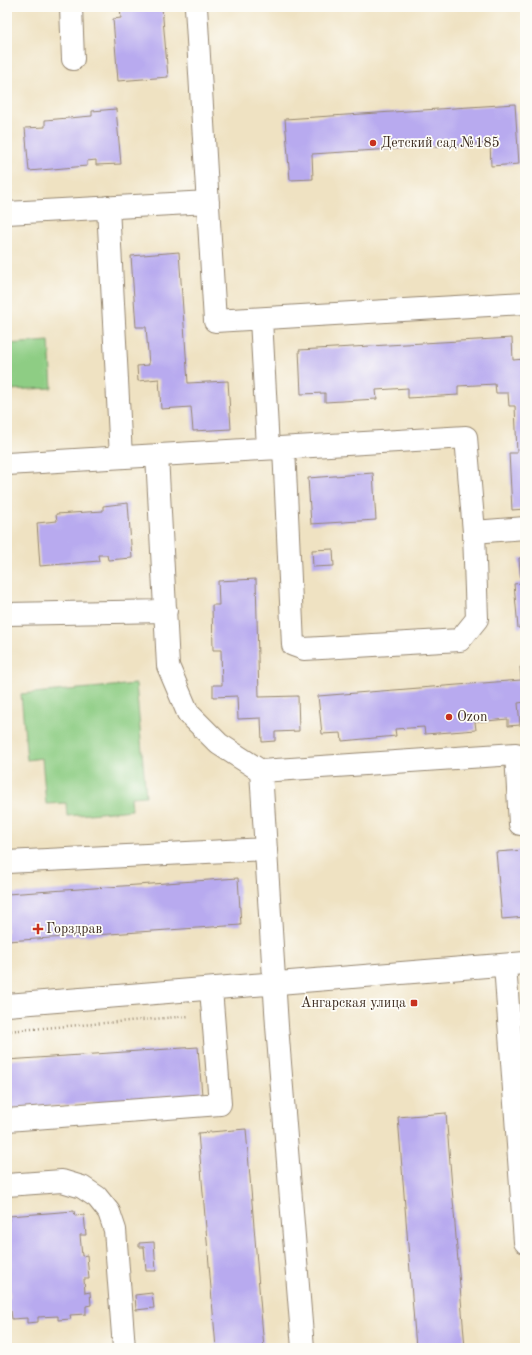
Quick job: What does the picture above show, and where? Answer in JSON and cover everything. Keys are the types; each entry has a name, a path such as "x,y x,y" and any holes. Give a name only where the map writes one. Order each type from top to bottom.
{"street":[{"path":"71,7 73,59"},
{"path":"196,7 215,321 525,303"},
{"path":"7,213 208,202"},
{"path":"108,207 122,458"},
{"path":"7,464 122,458 157,455 276,448 466,437 474,532 477,619 460,640 304,649 293,645 276,448 261,319"},
{"path":"157,455 168,666 188,713 219,744 261,772 516,754 520,824 525,824"},
{"path":"474,532 525,528"},
{"path":"7,614 166,611"},
{"path":"261,772 274,984 303,1348"},
{"path":"7,862 266,849"},
{"path":"7,1005 515,964 525,1242"},
{"path":"7,1120 220,1104 211,989"},
{"path":"7,1185 62,1181 82,1186 97,1197 109,1212 116,1230 124,1348"}],"path":[{"path":"7,1031 213,1014"}],"green space":[{"path":"49,341 52,388 7,390 7,344"},
{"path":"136,684 146,796 131,797 132,810 67,816 66,803 46,804 42,758 27,760 21,694"}],"building":[{"path":"120,7 162,7 168,77 118,81 113,19 121,18"},
{"path":"515,104 519,164 491,166 490,143 312,154 313,179 290,180 285,119"},
{"path":"116,109 121,164 96,165 96,160 87,161 87,166 29,171 25,128 45,127 45,120 92,116 92,111"},
{"path":"179,252 188,383 228,381 231,429 193,431 191,407 161,409 159,379 138,381 137,366 149,365 146,327 136,327 131,256"},
{"path":"512,338 513,360 525,359 525,509 512,510 509,453 517,453 515,406 509,406 508,393 496,393 495,384 458,386 458,395 408,398 408,388 376,390 377,399 325,402 325,393 301,394 299,350"},
{"path":"373,473 376,520 311,524 308,478"},
{"path":"128,503 132,558 108,560 107,555 98,555 99,561 40,566 37,523 57,521 56,514 103,511 103,506"},
{"path":"333,549 334,566 313,567 312,550"},
{"path":"519,558 525,558 525,627 518,628 514,584 521,583"},
{"path":"256,579 259,697 298,696 299,731 275,732 275,741 262,742 261,718 238,719 237,696 213,697 213,685 222,685 221,650 213,650 212,605 219,605 218,581"},
{"path":"525,666 525,702 518,703 520,725 508,726 508,719 475,722 476,730 425,734 424,727 395,729 396,736 342,741 341,733 322,734 318,696 521,680 520,667"},
{"path":"525,850 525,917 502,919 496,852"},
{"path":"238,878 241,925 7,941 7,894"},
{"path":"198,1047 202,1095 7,1109 7,1060"},
{"path":"446,1113 465,1348 416,1348 398,1117"},
{"path":"246,1129 264,1348 216,1348 198,1133"},
{"path":"74,1211 75,1216 84,1215 86,1235 80,1235 82,1256 87,1255 89,1279 84,1279 85,1293 90,1292 91,1305 86,1306 86,1314 70,1315 71,1319 58,1320 58,1316 38,1317 38,1322 27,1323 27,1318 12,1319 11,1311 7,1312 7,1298 10,1298 9,1284 7,1284 7,1221 9,1221 9,1216"},
{"path":"154,1242 156,1271 146,1271 144,1247 139,1247 139,1243"},
{"path":"152,1293 154,1308 136,1310 135,1295"}],"place":[{"name":"Детский сад №185","path":"373,143"},
{"name":"Ozon","path":"449,717"},
{"name":"Горздрав","path":"38,929"},
{"name":"Ангарская улица","path":"414,1003"}]}
